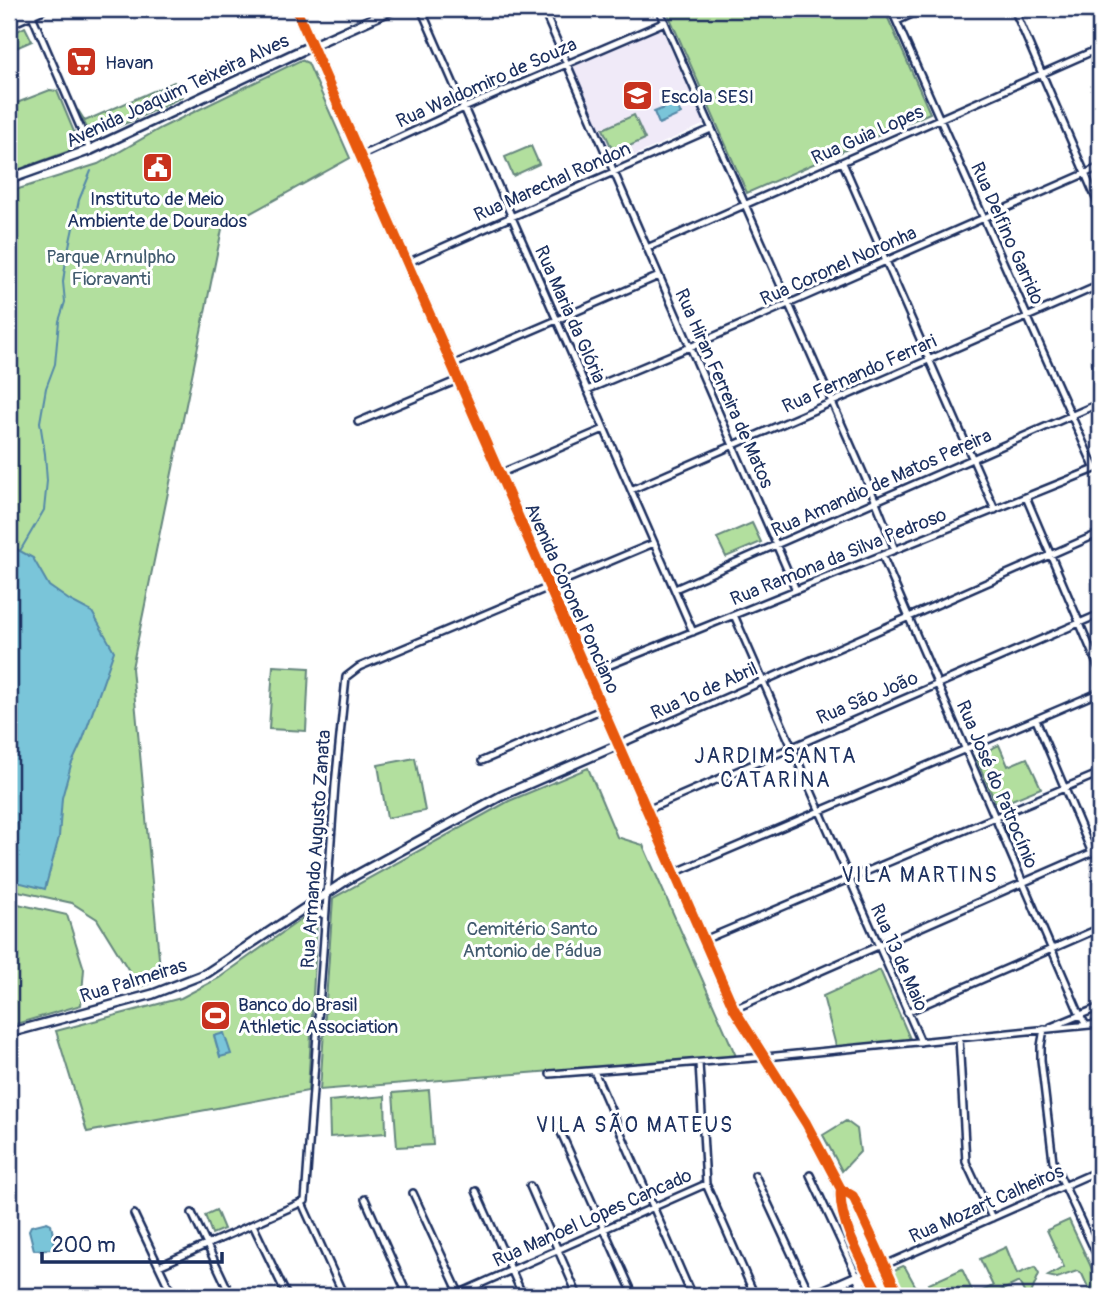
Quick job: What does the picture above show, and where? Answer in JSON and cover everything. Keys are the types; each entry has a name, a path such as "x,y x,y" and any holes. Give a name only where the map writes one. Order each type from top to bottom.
{"main road":[{"path":"9,23 41,9"},
{"name":"Avenida Coronel Ponciano","path":"296,9 734,1009 806,1123 841,1189 853,1196 899,1296"},
{"name":"Avenida Joaquim Teixeira Alves","path":"9,178 90,150 311,46"},
{"name":"Avenida Coronel Ponciano","path":"841,1189 839,1203 864,1265 880,1296"},
{"path":"848,1226 853,1220 864,1221"},
{"path":"858,1275 864,1265"},
{"path":"858,1275 872,1279"},
{"path":"858,1275 867,1296"}],"street":[{"name":"Avenida Joaquim Teixeira Alves","path":"311,46 394,9"},
{"name":"Rua Maria da Glória","path":"421,9 693,632"},
{"name":"Rua Hiran Ferreira de Matos","path":"543,9 796,590"},
{"path":"659,9 895,550"},
{"name":"Rua Delfino Garrido","path":"891,9 1071,416 1098,468"},
{"path":"897,21 923,9"},
{"path":"1014,9 1100,208"},
{"path":"31,13 90,150"},
{"name":"Rua Waldomiro de Souza","path":"360,156 464,108 665,22"},
{"name":"Rua Guia Lopes","path":"647,247 1100,48"},
{"name":"Rua Marechal Rondon","path":"407,263 711,129"},
{"path":"843,163 995,510"},
{"name":"Rua Coronel Noronha","path":"587,390 788,305 1100,167"},
{"path":"452,365 659,276"},
{"name":"Rua Fernando Ferrari","path":"631,490 1100,285"},
{"path":"358,422 458,380"},
{"name":"Rua Amandio de Matos Pereira","path":"675,589 1100,403"},
{"path":"499,474 604,429"},
{"name":"Rua Ramona da Silva Pedroso","path":"587,674 1098,468"},
{"path":"1026,497 1100,671"},
{"name":"Rua 1º de Abril","path":"328,891 501,796 1100,533"},
{"name":"Rua Armando Augusto Zanata","path":"302,1203 305,1200 335,785 346,677 359,667 654,543"},
{"name":"Rua José do Patrocínio","path":"882,555 1086,1025"},
{"name":"Rua São João","path":"647,810 1100,614"},
{"name":"Rua 13 de Maio","path":"734,615 921,1042"},
{"path":"674,873 1100,692"},
{"path":"482,761 603,709"},
{"path":"1036,720 1092,853"},
{"path":"704,940 1100,773"},
{"path":"734,1009 1100,849"},
{"name":"Rua Palmeiras","path":"9,1033 185,983 226,961 328,891"},
{"path":"309,905 325,916"},
{"path":"907,1012 1100,928"},
{"path":"1044,1029 1100,1007"},
{"path":"550,1074 764,1058 1100,1024"},
{"path":"1044,1029 1041,1060 1053,1161 1100,1262"},
{"path":"959,1038 966,1162 992,1218"},
{"path":"698,1063 706,1180 755,1296"},
{"path":"594,1071 692,1296"},
{"path":"558,1126 634,1296"},
{"name":"Rua Mozart Calheiros","path":"885,1265 1100,1170"},
{"path":"755,1175 811,1296 858,1275 810,1175"},
{"name":"Rua Manoel Lopes Cancado","path":"457,1295 653,1207 706,1180"},
{"path":"530,1186 578,1296"},
{"path":"476,1191 523,1296"},
{"path":"414,1193 457,1295"},
{"path":"365,1199 408,1296"},
{"path":"159,1266 302,1203 344,1296"},
{"path":"192,1213 231,1296"},
{"path":"134,1214 173,1296"},
{"path":"253,1225 287,1296"}],"shaded area":[{"name":"Escola SESI","path":"660,25 705,124 613,165 571,68"}],"green space":[{"path":"666,9 884,9 930,113 747,193"},
{"path":"25,27 32,41 9,51 9,35"},
{"name":"Parque Arnulpho Fioravanti","path":"301,60 308,63 350,158 222,229 132,668 161,979 139,987 97,919 72,903 9,889 9,192 98,164 161,128"},
{"path":"174,82 182,97 129,122 91,136 78,110 85,121"},
{"path":"50,90 57,91 77,139 72,150 9,173 9,106"},
{"path":"634,115 645,139 614,153 603,129"},
{"path":"531,146 539,164 513,176 505,157"},
{"path":"752,523 761,542 726,557 717,538"},
{"path":"273,666 309,668 306,731 269,729"},
{"path":"999,745 1008,766 1027,758 1041,788 997,806 975,756"},
{"path":"415,758 425,811 387,818 378,765"},
{"name":"Cemitério Santo Antonio de Pádua","path":"588,768 617,837 643,845 736,1056 320,1090 333,898 509,801"},
{"path":"9,902 67,915 84,969 81,1005 9,1026"},
{"name":"Banco do Brasil Athletic Association","path":"307,915 317,920 308,1091 87,1132 56,1031 181,998 219,978"},
{"path":"880,970 911,1041 837,1050 823,996"},
{"path":"429,1090 433,1145 397,1147 393,1093"},
{"path":"385,1096 386,1133 330,1137 329,1101"},
{"path":"846,1121 857,1129 860,1152 842,1171 823,1135"},
{"path":"216,1210 224,1229 212,1234 205,1215"},
{"path":"1069,1220 1100,1286 1100,1292 1092,1296 1082,1274 1077,1271 1057,1278 1048,1276 1064,1267 1047,1230"},
{"path":"1006,1247 1017,1274 1035,1267 1039,1274 1030,1296 1026,1296 1019,1282 998,1292 1000,1296 935,1296 929,1284 962,1269 974,1295 993,1286 980,1259"},
{"path":"903,1266 921,1296 900,1296 892,1275 896,1269"}],"water":[{"path":"676,103 681,114 659,124 654,112"},
{"path":"9,545 33,558 49,586 92,612 114,651 71,765 62,798 59,837 45,889 9,880"},
{"path":"224,1033 231,1054 220,1057 214,1036"},
{"path":"47,1222 51,1224 55,1246 52,1249 34,1250 29,1230 31,1226"}],"waterway":[{"path":"20,551 44,510 47,481 40,422 46,388 55,364 59,321 65,302 63,282 66,260 79,200 91,171"}],"cycle path":[{"path":"296,9 734,1009 806,1123 841,1189 853,1196 899,1296"},
{"path":"841,1189 843,1215 848,1230 880,1296"}],"place":[{"name":"Havan","path":"82,62"},
{"name":"Escola SESI","path":"638,96"},
{"name":"Instituto de Meio Ambiente de Dourados","path":"157,167"},
{"name":"Banco do Brasil Athletic Association","path":"215,1015"}],"district":[{"name":"JARDIM SANTA CATARINA","path":"776,768"},
{"name":"VILA MARTINS","path":"920,875"},
{"name":"VILA SÃO MATEUS","path":"635,1125"}]}
